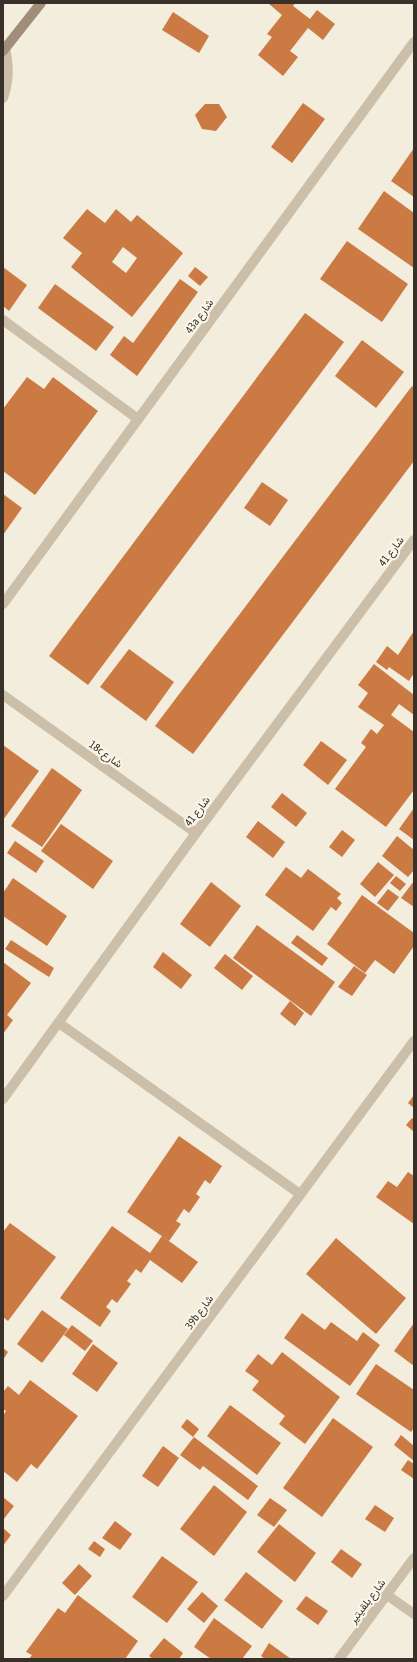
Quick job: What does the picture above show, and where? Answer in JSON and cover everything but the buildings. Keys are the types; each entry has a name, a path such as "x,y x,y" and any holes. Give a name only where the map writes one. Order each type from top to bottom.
{"main road":[{"path":"4,50 41,3"}],"street":[{"name":"43a شارع","path":"3,604 414,42"},
{"path":"3,98 8,82 9,65 4,50"},
{"path":"3,320 138,420"},
{"name":"شارع 41","path":"3,1098 196,833 414,540"},
{"name":"18c شارع","path":"3,695 196,833"},
{"path":"59,1023 300,1194"},
{"name":"39b شارع","path":"3,1596 414,1041"},
{"name":"شارع بلقيتير","path":"339,1659 414,1558"},
{"path":"387,1595 414,1614"}]}
